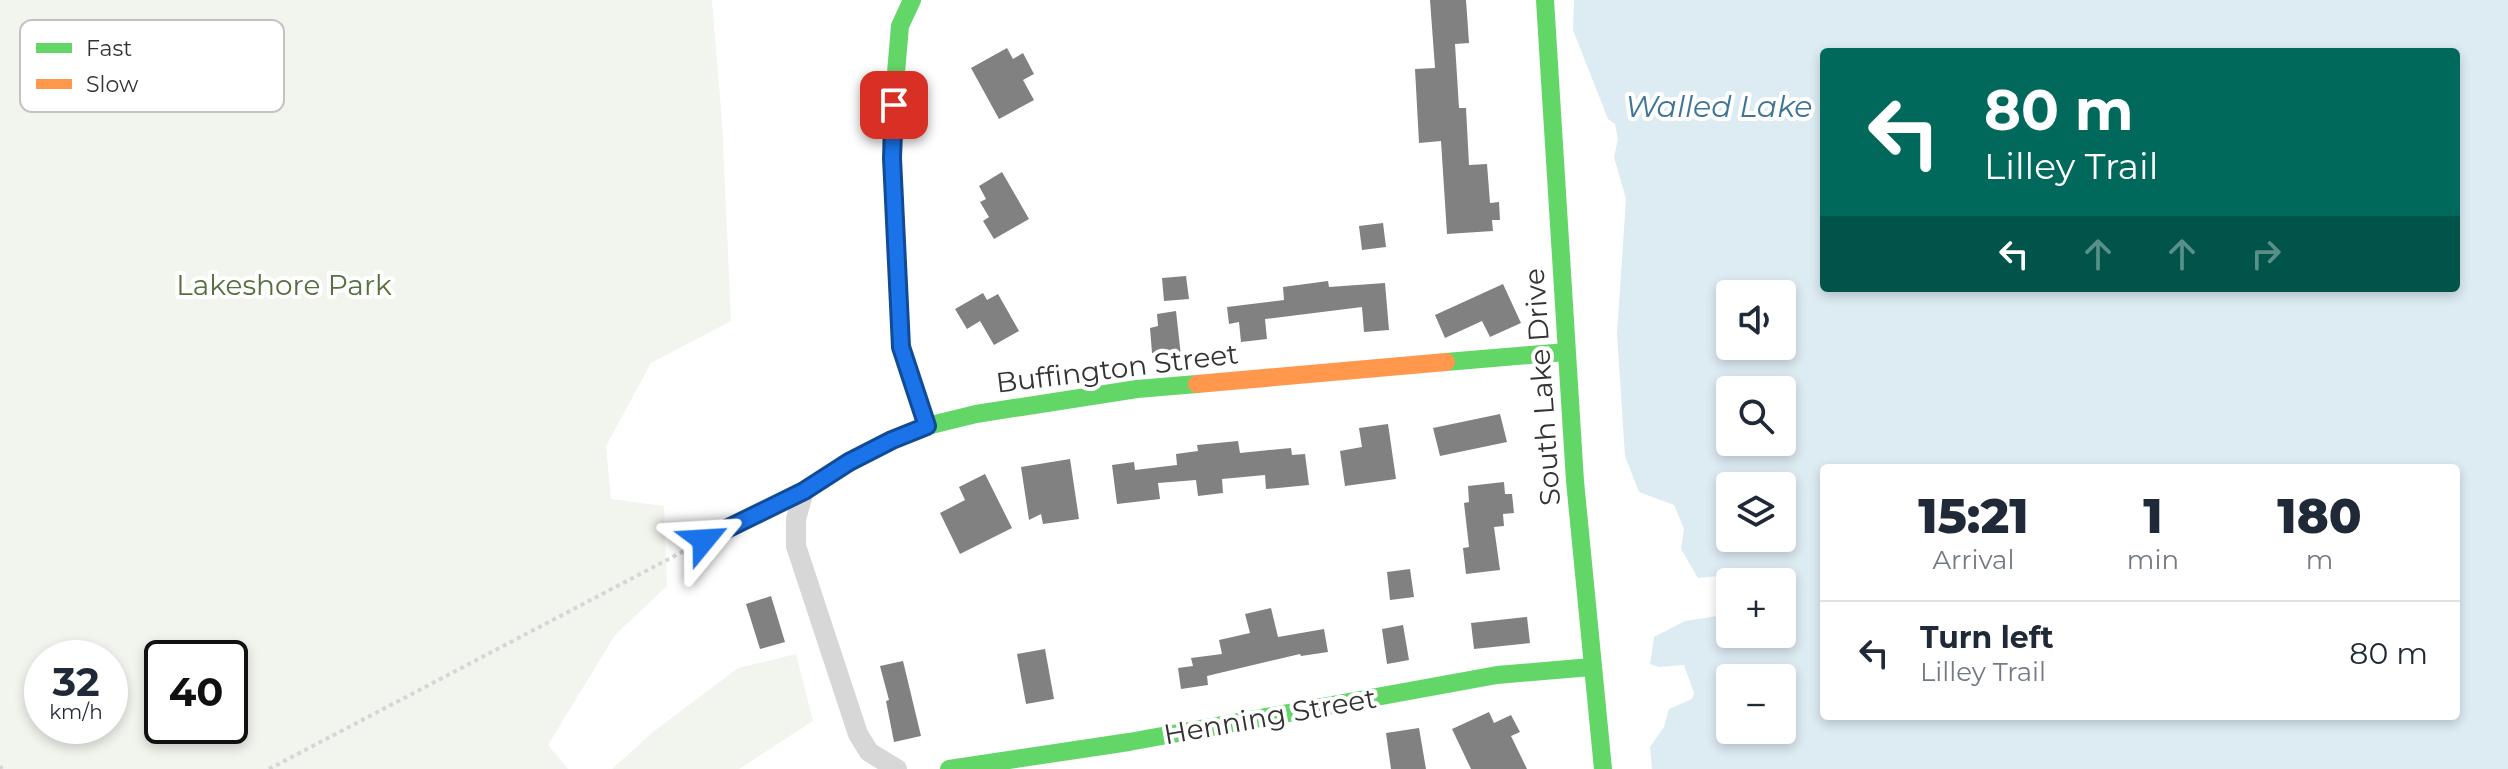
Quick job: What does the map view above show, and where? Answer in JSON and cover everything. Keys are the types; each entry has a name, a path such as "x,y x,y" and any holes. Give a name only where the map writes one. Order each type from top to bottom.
{"street":[{"path":"912,0 900,26 891,131 901,347 927,426"},
{"name":"South Lake Drive","path":"1545,0 1566,352 1591,667 1603,769"},
{"name":"Buffington Street","path":"704,540 804,491 849,462 892,440 927,426 1006,408 1137,389 1566,352"},
{"path":"804,491 796,519 796,546 858,734 869,752 892,766"},
{"name":"Henning Street","path":"949,769 1129,742 1497,675 1591,667"}],"path":[{"path":"269,769 704,540"}],"green space":[{"name":"Lakeshore Park","path":"0,0 712,0 722,121 731,321 651,363 606,446 611,499 664,506 667,586 615,635 548,745 568,769 0,769"},
{"path":"796,654 813,721 739,769 612,769 653,732 738,668"}],"water":[{"name":"Walled Lake","path":"1574,0 2508,0 2508,769 1652,769 1650,747 1664,727 1669,709 1692,699 1694,693 1684,665 1659,667 1650,664 1654,637 1685,621 1716,616 1716,648 1796,648 1796,568 1716,568 1716,576 1698,578 1681,549 1684,529 1674,505 1639,492 1625,456 1617,334 1626,199 1614,157 1618,139 1615,124 1608,119 1573,30"}],"building":[{"path":"1430,0 1466,0 1469,43 1455,44 1459,108 1466,108 1469,165 1487,164 1490,203 1499,202 1500,220 1492,220 1493,231 1447,234 1441,141 1419,143 1415,69 1435,68"},
{"path":"1007,48 1013,59 1023,53 1034,74 1023,80 1034,100 999,119 971,68"},
{"path":"1002,172 1029,219 994,239 983,221 989,217 980,202 986,199 979,186"},
{"path":"1383,223 1386,247 1362,250 1359,226"},
{"path":"1186,276 1189,299 1164,301 1162,278"},
{"path":"1328,281 1329,287 1385,283 1389,330 1364,332 1362,307 1265,319 1267,339 1241,342 1239,322 1229,324 1227,307 1284,300 1283,287"},
{"path":"1503,284 1521,323 1490,337 1482,321 1445,338 1435,315"},
{"path":"983,293 987,300 998,294 1019,331 994,345 980,321 967,329 955,309"},
{"path":"1176,311 1181,356 1162,358 1161,352 1152,353 1150,328 1158,326 1157,314"},
{"path":"1500,414 1507,442 1440,456 1433,428"},
{"path":"1388,424 1396,479 1345,486 1340,451 1362,447 1359,428"},
{"path":"1238,441 1240,453 1291,448 1292,455 1305,454 1309,485 1266,489 1265,475 1222,479 1223,493 1198,496 1196,480 1158,483 1160,499 1117,504 1112,465 1134,462 1135,470 1177,465 1176,454 1198,451 1197,445"},
{"path":"1070,459 1079,519 1043,524 1041,514 1029,520 1021,467"},
{"path":"985,474 1012,528 960,554 940,513 965,500 959,487"},
{"path":"1504,482 1505,494 1512,494 1514,513 1503,514 1504,526 1494,527 1500,570 1466,574 1463,548 1469,547 1464,503 1469,502 1468,486"},
{"path":"1410,569 1414,597 1390,600 1387,572"},
{"path":"771,596 785,642 760,649 746,604"},
{"path":"1271,608 1278,637 1324,629 1328,652 1300,654 1207,676 1208,685 1181,689 1178,668 1193,666 1191,658 1222,654 1219,640 1250,633 1245,614"},
{"path":"1527,617 1530,643 1474,649 1471,623"},
{"path":"1403,625 1409,660 1387,664 1382,629"},
{"path":"1045,649 1054,699 1026,704 1017,654"},
{"path":"903,661 921,736 894,742 886,701 889,700 880,666"},
{"path":"1489,712 1494,723 1511,715 1520,732 1511,736 1527,769 1471,769 1452,729"},
{"path":"1419,728 1426,769 1391,769 1386,733"}],"traffic: fast":[{"path":"912,0 900,26 891,131 901,347 927,426"},
{"path":"1545,0 1575,481 1603,769"},
{"path":"1446,362 1566,352"},
{"path":"704,540 804,491 849,462 892,440 927,426 976,414 1137,389 1197,384"},
{"path":"949,769 1129,742 1497,675 1591,667"}],"traffic: slow":[{"path":"1197,384 1446,362"}],"route":[{"path":"704,540 804,491 849,462 892,440 927,426 901,347 891,131 894,105"}]}
